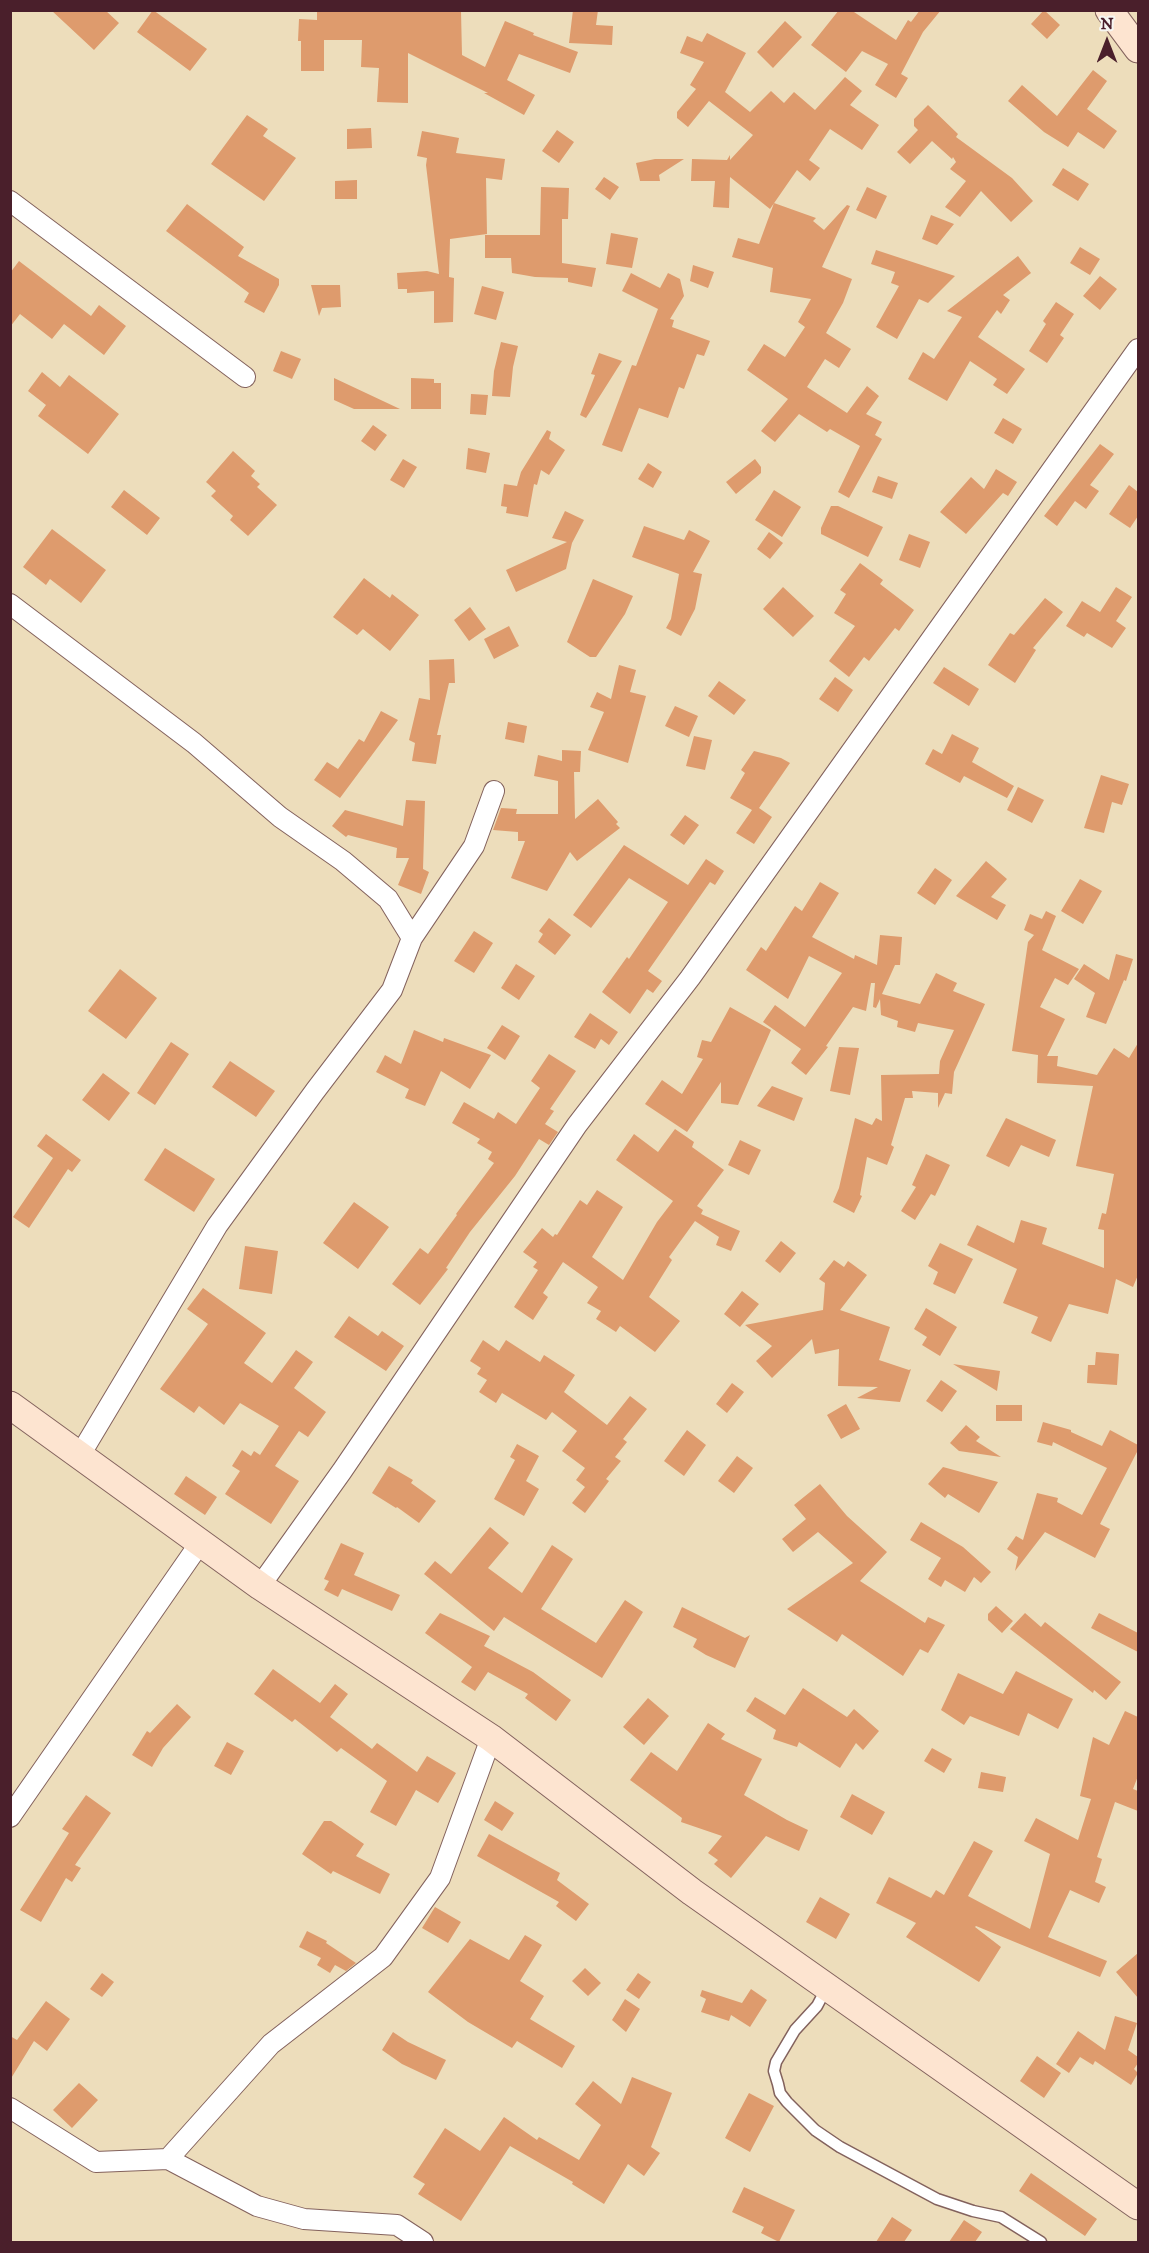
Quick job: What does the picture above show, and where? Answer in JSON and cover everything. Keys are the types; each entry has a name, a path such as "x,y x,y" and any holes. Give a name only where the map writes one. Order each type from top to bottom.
{"main road":[{"path":"1112,11 1138,49"},
{"path":"10,1405 260,1586 491,1738 692,1892 1138,2206"}],"street":[{"path":"10,201 245,377"},
{"path":"260,1586 342,1471 577,1125 690,978 1138,349"},
{"path":"10,604 194,743 280,818 343,861 388,899 412,938"},
{"path":"80,1455 217,1226 392,990 412,938 474,846 494,791"},
{"path":"10,1817 200,1543"},
{"path":"168,2159 271,2044 383,1957 440,1878 491,1738"},
{"path":"10,2108 96,2162 168,2159 257,2206 304,2219 397,2225 423,2242"}],"lane":[{"path":"827,1986 817,2006 795,2030 776,2062 774,2071 780,2093 787,2102 815,2130 850,2152 937,2199 973,2211 1001,2217 1041,2242"}],"building":[{"path":"51,10 105,10 119,23 94,50"},
{"path":"153,10 207,49 190,71 137,32"},
{"path":"317,10 461,11 462,55 485,67 505,21 534,33 533,35 578,52 570,73 519,54 507,80 535,95 524,115 484,93 488,93 408,53 408,103 377,102 379,68 361,67 362,40 324,40 324,71 301,71 301,41 298,41 299,19 317,20"},
{"path":"573,10 598,10 596,25 613,26 612,45 569,43"},
{"path":"839,10 851,10 896,40 908,20 911,22 920,10 941,10 923,32 901,74 908,78 896,98 875,85 888,64 862,51 846,72 811,45"},
{"path":"1044,10 1060,25 1047,39 1031,24"},
{"path":"785,21 802,37 773,68 757,52"},
{"path":"707,33 746,53 725,92 750,112 771,91 784,103 794,92 815,110 845,77 862,91 850,105 879,125 862,150 830,129 809,160 820,168 810,181 797,170 770,209 730,177 729,208 713,207 715,181 691,181 692,159 727,160 730,155 730,160 753,135 709,101 688,127 677,118 677,112 696,89 690,85 704,62 680,53 687,36 702,42"},
{"path":"1093,70 1107,81 1087,109 1117,131 1104,149 1078,132 1068,147 1044,132 1008,101 1022,85 1057,116"},
{"path":"928,105 958,134 956,137 1012,178 1033,201 1011,222 981,191 960,217 945,207 966,181 950,169 956,162 953,157 952,159 932,141 910,164 897,152 918,130 914,126 914,119"},
{"path":"247,115 268,129 263,136 296,158 264,201 211,164"},
{"path":"371,128 372,148 347,149 347,129"},
{"path":"557,130 574,142 559,163 542,151"},
{"path":"422,131 459,138 456,153 505,159 502,180 486,178 487,234 450,239 449,277 454,278 453,322 434,323 434,291 407,293 407,289 398,289 397,273 427,271 439,274 427,158 417,156"},
{"path":"655,159 684,159 659,175 660,181 640,181 636,163"},
{"path":"1063,168 1089,184 1078,201 1052,185"},
{"path":"604,177 619,187 610,200 595,189"},
{"path":"357,180 357,199 335,199 335,181"},
{"path":"541,187 569,188 568,219 562,219 562,263 596,268 592,287 568,282 568,278 535,277 512,273 511,258 485,258 485,235 540,235"},
{"path":"867,187 887,196 876,219 856,210"},
{"path":"774,203 816,218 813,221 824,230 847,205 850,206 822,267 852,279 843,303 826,333 851,349 839,368 825,359 807,387 847,413 867,386 879,396 866,414 882,422 875,435 882,439 849,498 838,492 860,446 830,429 827,432 799,414 775,442 761,431 788,399 747,370 764,344 785,357 805,327 798,322 811,299 770,292 773,268 732,257 738,238 759,244"},
{"path":"187,204 244,247 238,256 279,279 279,285 264,313 244,302 249,293 166,231"},
{"path":"931,215 954,224 937,245 922,239"},
{"path":"611,233 638,238 632,268 606,264"},
{"path":"1080,247 1100,259 1090,275 1070,263"},
{"path":"876,250 955,276 928,303 919,299 897,339 876,327 899,286 891,283 895,272 871,264"},
{"path":"1018,256 1031,273 1003,295 1010,300 1001,314 997,310 978,337 1025,369 1007,394 993,385 997,379 970,361 947,401 908,379 923,352 934,359 962,317 947,311"},
{"path":"19,261 91,316 99,305 126,326 104,355 64,324 52,339 20,314 10,327 10,273"},
{"path":"693,265 714,272 708,288 690,281"},
{"path":"631,273 660,288 668,273 680,279 684,296 670,319 674,320 672,327 710,341 704,356 697,354 684,389 679,387 668,418 639,408 622,452 602,445 632,365 636,366 658,309 622,291"},
{"path":"1100,276 1117,289 1100,310 1083,296"},
{"path":"311,285 340,285 341,307 322,308 319,316"},
{"path":"482,286 504,292 496,320 474,314"},
{"path":"1056,302 1074,314 1060,335 1064,338 1047,363 1029,351 1046,324 1043,321"},
{"path":"501,342 518,346 510,397 492,396 494,371"},
{"path":"281,351 301,359 292,379 273,371"},
{"path":"599,353 622,361 586,418 580,415 595,375 591,374"},
{"path":"42,372 60,387 69,375 119,414 88,454 38,416 46,405 28,391"},
{"path":"334,378 400,409 354,409 334,400"},
{"path":"411,378 434,379 434,383 441,383 441,409 411,409"},
{"path":"471,394 488,395 486,415 470,414"},
{"path":"1003,418 1022,429 1013,444 994,433"},
{"path":"373,425 387,435 375,451 361,441"},
{"path":"547,430 551,432 549,439 565,450 549,475 541,470 537,485 534,484 528,517 506,513 507,507 501,506 504,484 517,486 521,472"},
{"path":"1100,444 1114,454 1090,485 1099,491 1086,509 1075,501 1057,526 1044,516"},
{"path":"468,448 490,453 486,473 466,469"},
{"path":"233,451 255,471 251,476 260,484 257,487 277,505 248,536 230,520 233,516 211,496 216,491 206,482"},
{"path":"403,459 417,467 404,488 390,480"},
{"path":"755,459 761,467 761,473 736,494 726,482"},
{"path":"648,463 662,472 653,488 638,479"},
{"path":"996,469 1017,482 1008,496 1003,493 966,534 940,512 971,477 984,489"},
{"path":"878,476 898,483 892,499 872,492"},
{"path":"1129,485 1138,492 1138,516 1130,528 1109,514"},
{"path":"124,490 160,518 147,535 111,507"},
{"path":"774,490 801,507 782,537 755,520"},
{"path":"831,506 838,506 883,527 868,557 821,534 821,528"},
{"path":"565,511 584,520 572,543 566,569 516,592 506,570 567,542 552,538"},
{"path":"644,526 684,540 689,530 710,541 693,572 702,574 695,609 681,636 666,628 671,619 679,574 632,557"},
{"path":"52,529 106,570 81,603 50,579 46,585 23,567"},
{"path":"769,532 783,543 770,559 757,549"},
{"path":"909,534 930,542 920,568 899,560"},
{"path":"860,563 883,580 880,584 914,610 899,631 895,628 869,661 864,657 849,677 829,661 855,626 834,613 846,594 840,590"},
{"path":"364,578 390,598 392,594 419,615 390,651 363,629 357,635 333,617"},
{"path":"593,579 633,596 625,614 596,657 590,657 567,642"},
{"path":"783,587 814,616 793,637 763,609"},
{"path":"1116,587 1132,597 1116,621 1126,628 1112,648 1087,633 1084,637 1066,626 1082,601 1100,612"},
{"path":"1045,598 1063,612 1033,648 1036,650 1015,683 988,665 1010,633 1014,635"},
{"path":"470,607 486,629 469,641 454,620"},
{"path":"509,626 519,646 494,659 484,639"},
{"path":"454,659 455,683 449,683 437,735 441,735 436,764 412,761 415,743 409,740 419,698 430,700 429,660"},
{"path":"619,665 636,670 630,692 646,696 628,763 588,750 604,712 590,707 597,692 611,699"},
{"path":"944,667 979,689 969,706 933,683"},
{"path":"835,677 853,690 838,712 819,699"},
{"path":"719,681 746,700 734,715 708,696"},
{"path":"675,706 698,716 689,737 665,726"},
{"path":"381,711 398,720 340,798 314,780 327,762 338,769 359,739 364,742"},
{"path":"508,722 527,726 524,743 505,739"},
{"path":"952,734 979,748 972,762 1014,786 1007,798 964,776 960,783 925,764 933,749 942,754"},
{"path":"694,736 712,740 705,770 686,766"},
{"path":"562,750 581,751 580,772 574,772 575,819 598,799 618,822 616,824 620,828 577,861 570,852 547,891 511,878 525,841 518,841 518,832 493,830 501,808 517,809 516,814 558,814 558,781 534,776 538,755 562,761"},
{"path":"754,751 781,758 790,763 759,808 772,817 754,844 736,833 752,810 730,798 745,773 741,770"},
{"path":"1101,775 1129,784 1122,805 1112,802 1104,833 1084,828"},
{"path":"1018,787 1044,800 1032,823 1007,810"},
{"path":"406,800 425,801 423,869 429,872 421,894 398,885 409,858 396,858 397,848 348,835 346,837 332,826 345,810 403,826"},
{"path":"685,815 699,825 684,845 670,835"},
{"path":"624,845 688,885 706,859 724,871 715,885 710,882 648,971 662,981 653,993 647,989 630,1014 602,992 627,957 629,959 668,902 629,878 591,928 573,915"},
{"path":"986,861 1007,879 991,897 1006,905 997,920 956,896"},
{"path":"935,868 952,880 935,905 917,893"},
{"path":"1080,879 1102,891 1083,924 1061,911"},
{"path":"820,882 839,893 812,937 854,959 855,955 877,965 880,935 902,937 900,965 895,965 882,994 920,1004 936,973 957,983 953,991 985,1004 954,1072 952,1094 945,1093 938,1108 938,1093 912,1091 913,1098 905,1098 891,1145 894,1147 887,1165 867,1157 860,1195 862,1196 854,1213 833,1202 839,1188 855,1118 872,1125 876,1118 882,1121 881,1075 939,1074 940,1061 954,1030 918,1023 915,1032 897,1027 898,1021 881,1015 880,999 876,1008 873,1007 875,983 871,983 866,1011 853,1007 826,1046 828,1047 806,1075 791,1063 801,1049 763,1022 775,1005 805,1027 842,973 809,956 788,999 746,970 761,947 766,951 795,906 802,911"},
{"path":"1046,911 1056,916 1042,950 1079,969 1068,985 1055,978 1040,1007 1065,1019 1047,1056 1058,1056 1057,1066 1097,1075 1114,1048 1129,1058 1138,1043 1138,1275 1133,1287 1116,1279 1108,1314 1069,1304 1051,1342 1031,1333 1038,1317 1003,1303 1017,1269 967,1245 977,1225 1014,1243 1021,1220 1047,1228 1042,1244 1104,1268 1104,1230 1098,1229 1102,1213 1106,1214 1114,1174 1076,1166 1093,1086 1037,1083 1038,1055 1012,1051 1028,942 1034,935 1024,930 1030,914 1042,919"},
{"path":"549,918 571,935 555,955 538,942 543,934 539,931"},
{"path":"474,931 493,943 474,973 454,961"},
{"path":"1116,954 1133,959 1126,981 1124,980 1106,1024 1086,1017 1095,993 1074,979 1084,964 1109,980"},
{"path":"516,964 535,976 519,1000 501,988"},
{"path":"120,969 157,998 126,1039 88,1011"},
{"path":"730,1007 771,1030 738,1105 721,1103 721,1082 687,1132 645,1104 662,1080 682,1094 703,1059 697,1057 702,1040 711,1042"},
{"path":"590,1013 618,1032 609,1045 601,1039 595,1049 574,1037"},
{"path":"502,1025 520,1036 505,1060 487,1048"},
{"path":"414,1030 443,1042 444,1038 491,1055 470,1089 441,1071 425,1106 405,1098 409,1089 376,1072 385,1055 401,1064"},
{"path":"171,1042 189,1054 155,1105 137,1093"},
{"path":"839,1047 859,1048 850,1095 830,1091"},
{"path":"549,1054 576,1071 550,1109 554,1111 545,1124 558,1132 549,1145 539,1139 515,1176 470,1232 446,1268 448,1269 420,1305 392,1284 420,1248 428,1254 494,1163 488,1159 492,1152 477,1143 480,1139 452,1123 464,1102 494,1119 498,1112 516,1124 540,1088 531,1081"},
{"path":"230,1061 275,1091 256,1117 212,1087"},
{"path":"103,1073 130,1093 109,1121 82,1100"},
{"path":"772,1086 803,1098 794,1121 757,1106"},
{"path":"1006,1118 1056,1140 1049,1157 1021,1145 1009,1167 986,1156"},
{"path":"675,1129 694,1142 692,1147 724,1170 697,1206 703,1210 701,1214 740,1231 731,1251 716,1245 719,1237 695,1221 669,1257 672,1260 649,1297 680,1321 655,1352 620,1326 616,1332 596,1319 601,1311 587,1303 598,1287 563,1262 543,1293 548,1297 533,1320 514,1307 538,1270 533,1267 537,1262 523,1252 542,1228 553,1237 557,1235 580,1200 587,1205 597,1190 623,1207 592,1257 623,1280 657,1222 673,1201 616,1160 634,1134 658,1152"},
{"path":"46,1134 81,1160 72,1172 68,1169 29,1228 13,1217 53,1158 37,1146"},
{"path":"740,1140 761,1150 749,1175 728,1165"},
{"path":"165,1148 215,1179 194,1212 144,1180"},
{"path":"926,1154 950,1165 935,1196 931,1194 915,1220 901,1211 916,1187 912,1185"},
{"path":"354,1202 389,1227 358,1269 323,1243"},
{"path":"781,1241 796,1253 780,1273 765,1261"},
{"path":"940,1243 973,1259 955,1294 933,1284 938,1272 928,1266"},
{"path":"245,1246 278,1251 272,1294 239,1289"},
{"path":"834,1260 844,1267 848,1261 867,1275 840,1310 890,1327 879,1360 911,1369 900,1402 857,1398 878,1387 838,1386 839,1349 815,1354 812,1339 772,1378 756,1361 772,1346 745,1325 823,1310 825,1283 819,1279"},
{"path":"203,1288 266,1333 244,1363 272,1383 296,1350 313,1362 294,1388 326,1412 308,1437 299,1431 275,1466 299,1481 271,1524 225,1494 240,1471 232,1466 242,1450 251,1456 254,1451 260,1455 279,1426 240,1403 224,1425 199,1406 194,1413 160,1389 208,1324 187,1309"},
{"path":"742,1291 759,1304 740,1327 724,1314"},
{"path":"926,1308 957,1327 940,1356 922,1345 927,1337 914,1329"},
{"path":"349,1316 378,1336 382,1331 404,1346 386,1371 334,1337"},
{"path":"483,1340 499,1351 506,1340 540,1362 544,1355 575,1375 564,1392 607,1425 630,1396 647,1409 623,1439 627,1442 615,1457 621,1461 606,1479 609,1481 585,1513 572,1503 585,1487 576,1480 585,1468 562,1451 577,1431 552,1412 546,1420 502,1393 496,1403 479,1392 487,1380 477,1374 481,1368 470,1361"},
{"path":"1096,1352 1119,1354 1117,1385 1087,1383 1088,1365 1095,1365"},
{"path":"953,1364 1000,1371 997,1391"},
{"path":"941,1380 957,1391 942,1412 926,1401"},
{"path":"732,1383 744,1392 727,1413 716,1404"},
{"path":"846,1404 860,1429 841,1439 827,1415"},
{"path":"996,1405 1022,1405 1022,1421 996,1421"},
{"path":"1043,1422 1071,1430 1102,1446 1110,1430 1138,1445 1138,1450 1100,1524 1110,1529 1095,1558 1045,1532 1015,1571 1018,1557 1007,1549 1016,1536 1023,1540 1037,1493 1058,1498 1057,1502 1082,1515 1107,1468 1053,1442 1052,1446 1037,1442"},
{"path":"966,1425 980,1437 976,1441 1001,1457 959,1451 950,1443"},
{"path":"687,1430 706,1445 684,1476 664,1461"},
{"path":"517,1444 539,1456 526,1481 539,1489 524,1516 494,1499 515,1460 510,1457"},
{"path":"737,1456 753,1468 734,1493 718,1481"},
{"path":"389,1466 413,1480 411,1483 436,1501 419,1523 372,1493"},
{"path":"943,1467 998,1482 979,1513 948,1494 945,1498 928,1484"},
{"path":"186,1476 217,1497 205,1515 174,1494"},
{"path":"820,1484 847,1516 887,1552 860,1581 925,1623 928,1617 945,1625 928,1653 920,1649 903,1676 842,1634 837,1642 787,1609 853,1563 818,1532 793,1552 782,1539 806,1519 794,1505"},
{"path":"921,1522 963,1547 991,1572 981,1583 974,1577 965,1592 945,1580 941,1587 928,1579 941,1558 910,1540"},
{"path":"490,1527 509,1543 488,1568 522,1593 552,1545 573,1559 541,1609 596,1643 625,1600 643,1612 602,1678 504,1617 494,1631 424,1574 435,1561 451,1574"},
{"path":"341,1543 364,1553 354,1575 400,1595 392,1611 342,1589 338,1597 324,1590 329,1581 324,1579"},
{"path":"996,1606 1013,1621 1002,1633 988,1620 988,1614"},
{"path":"682,1607 745,1638 750,1635 735,1668 693,1647 697,1639 673,1627"},
{"path":"440,1613 490,1636 484,1646 533,1672 571,1700 556,1721 525,1698 528,1694 488,1672 475,1691 461,1682 472,1667 425,1633"},
{"path":"1025,1613 1041,1627 1045,1622 1121,1682 1106,1700 1094,1690 1093,1693 1010,1629"},
{"path":"1099,1613 1138,1633 1138,1652 1091,1628"},
{"path":"273,1669 320,1703 335,1684 348,1694 330,1717 372,1749 377,1743 417,1772 427,1756 456,1773 438,1803 416,1790 396,1826 370,1812 387,1781 341,1748 337,1752 295,1719 292,1722 254,1694"},
{"path":"1016,1671 1073,1699 1058,1729 1028,1713 1019,1736 970,1716 964,1725 941,1710 958,1673 1003,1694"},
{"path":"803,1688 847,1717 854,1709 879,1731 863,1750 856,1743 840,1768 799,1742 797,1747 773,1739 776,1730 746,1711 755,1697 785,1715"},
{"path":"648,1698 669,1716 644,1745 623,1727"},
{"path":"177,1704 191,1717 163,1748 152,1767 132,1755 147,1731 150,1733"},
{"path":"1125,1711 1138,1717 1138,1776 1133,1789 1138,1791 1138,1811 1115,1802 1097,1857 1102,1859 1095,1882 1106,1887 1099,1903 1070,1890 1048,1937 1107,1961 1100,1977 976,1926 1001,1947 979,1982 906,1937 916,1923 876,1903 889,1877 931,1898 936,1890 944,1895 974,1841 993,1851 968,1896 1030,1929 1050,1854 1024,1841 1036,1818 1078,1840 1091,1799 1080,1796 1093,1737 1109,1745"},
{"path":"708,1723 725,1734 721,1739 762,1759 744,1795 808,1830 799,1851 766,1836 731,1878 714,1864 718,1860 708,1853 722,1836 681,1822 682,1818 630,1780 651,1752 677,1771"},
{"path":"227,1742 244,1751 231,1775 214,1766"},
{"path":"932,1748 952,1759 944,1773 924,1761"},
{"path":"981,1772 1006,1777 1003,1792 978,1788"},
{"path":"852,1794 885,1812 872,1835 840,1817"},
{"path":"86,1795 111,1813 75,1865 81,1868 72,1882 66,1878 41,1922 20,1910 69,1833 62,1829"},
{"path":"495,1801 514,1813 502,1831 484,1820"},
{"path":"324,1821 331,1821 364,1844 356,1856 390,1874 380,1894 333,1871 331,1874 302,1854"},
{"path":"489,1834 560,1873 557,1880 589,1904 576,1921 556,1906 559,1902 477,1856"},
{"path":"820,1897 850,1914 836,1939 806,1922"},
{"path":"435,1907 461,1922 448,1943 422,1928"},
{"path":"307,1931 327,1941 326,1943 356,1963 346,1971 335,1965 330,1973 317,1965 321,1958 299,1947"},
{"path":"525,1935 542,1945 520,1981 544,1996 530,2019 575,2046 562,2068 517,2041 512,2048 468,2022 428,1992 470,1939 509,1960"},
{"path":"1138,1953 1138,1998 1116,1972"},
{"path":"585,1968 601,1983 588,1996 572,1981"},
{"path":"102,1973 114,1982 102,1997 90,1989"},
{"path":"638,1973 651,1982 639,1999 626,1990"},
{"path":"751,1989 767,2000 750,2027 731,2015 729,2021 701,2012 706,1999 700,1996 702,1990 742,2003"},
{"path":"625,1999 640,2009 626,2032 612,2020"},
{"path":"46,2001 70,2019 47,2051 34,2041 10,2080 10,2036 17,2040"},
{"path":"1115,2016 1137,2023 1128,2050 1138,2057 1138,2063 1134,2069 1138,2073 1131,2085 1095,2061 1093,2065 1080,2057 1069,2073 1056,2064 1078,2031 1105,2050"},
{"path":"393,2032 408,2042 446,2060 436,2080 402,2064 382,2050"},
{"path":"1037,2056 1061,2073 1044,2098 1020,2081"},
{"path":"632,2077 672,2093 651,2147 660,2153 644,2176 628,2164 604,2204 572,2184 573,2182 510,2146 461,2221 418,2194 425,2184 413,2177 445,2128 480,2151 504,2117 537,2140 539,2137 579,2160 601,2125 575,2104 593,2081 621,2104"},
{"path":"79,2083 98,2100 72,2128 53,2110"},
{"path":"749,2093 774,2106 750,2152 725,2138"},
{"path":"1031,2173 1097,2219 1085,2236 1019,2191"},
{"path":"744,2187 795,2210 779,2242 761,2233 764,2227 732,2212"},
{"path":"892,2217 912,2230 904,2242 876,2242"},
{"path":"964,2220 982,2232 975,2242 949,2242"}]}
